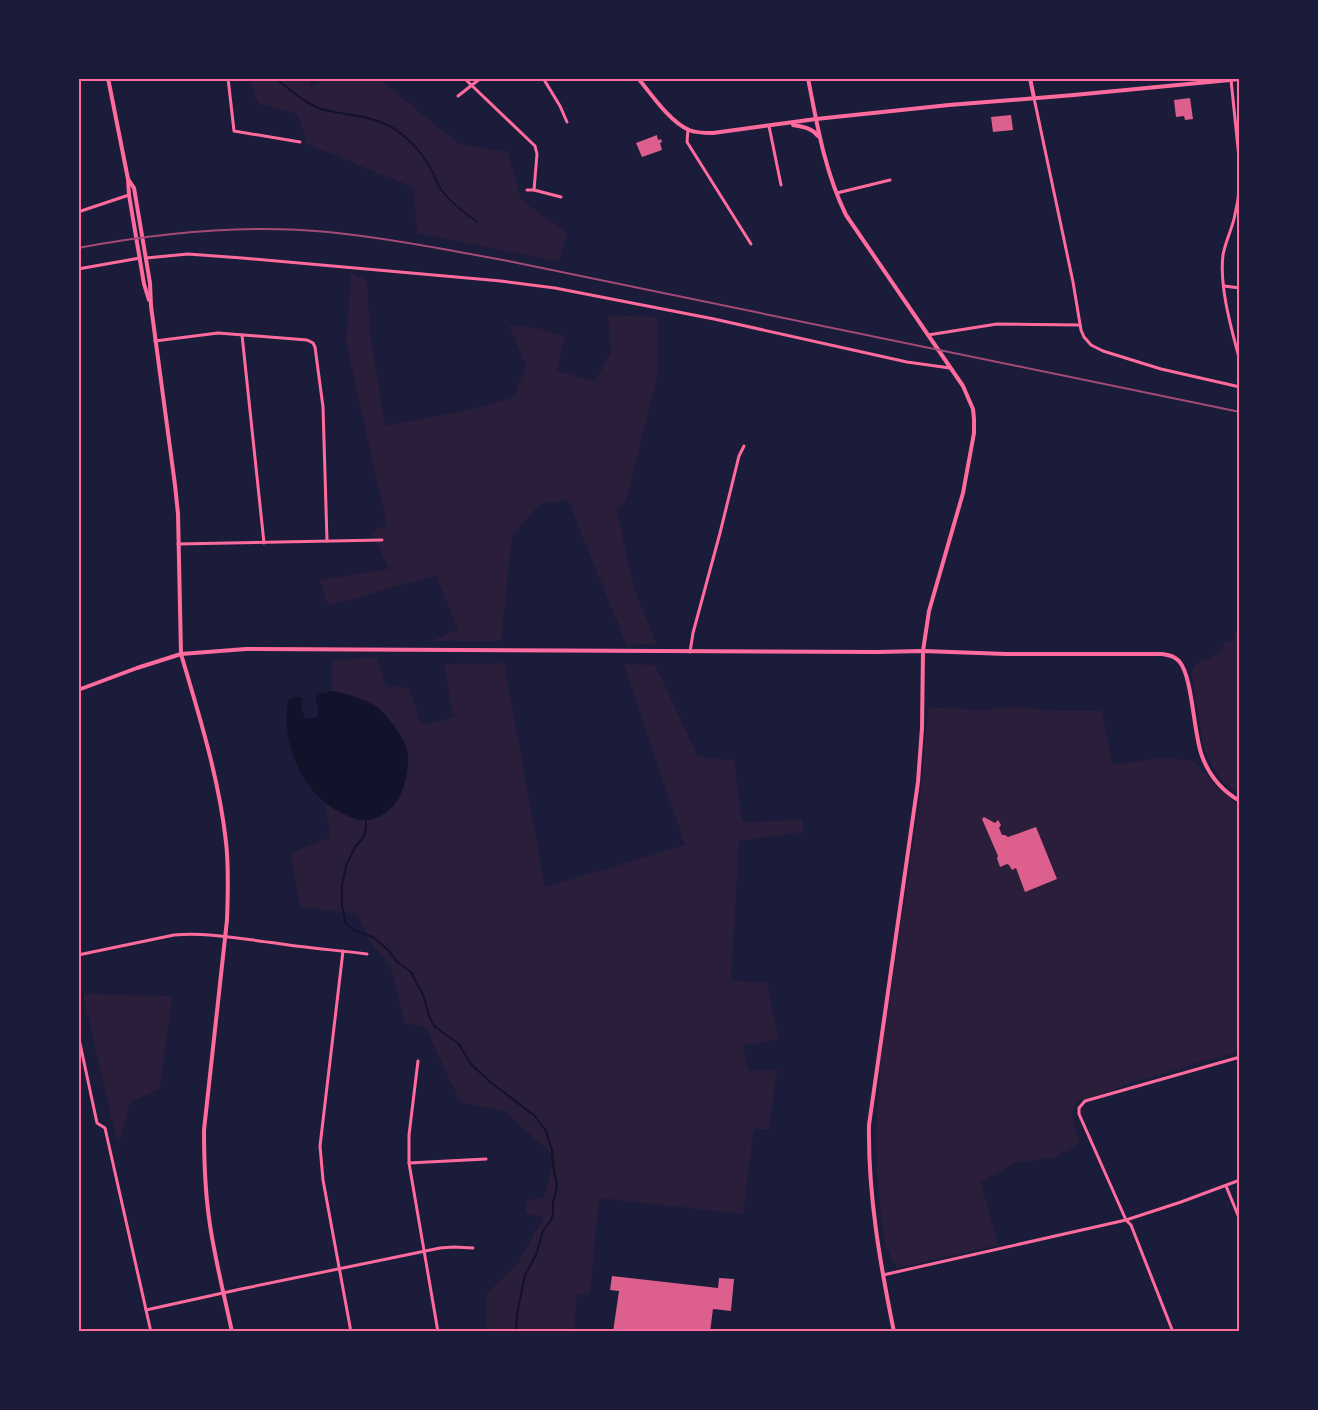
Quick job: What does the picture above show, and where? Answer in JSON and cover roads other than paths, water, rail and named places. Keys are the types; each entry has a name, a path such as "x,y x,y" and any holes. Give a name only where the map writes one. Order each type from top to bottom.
{"street":[{"path":"108,78 128,179 144,284 151,306"},
{"path":"228,78 234,131 300,142"},
{"path":"464,78 535,146 537,154 534,190"},
{"path":"458,96 481,78"},
{"path":"543,78 567,122"},
{"path":"638,78 657,103 675,120 696,132 713,133 949,105 1240,79"},
{"path":"808,78 820,138 836,193 846,215 951,368 970,401 974,419 972,449 960,504 929,611 923,651 922,728 918,782 869,1125 872,1204 882,1275 894,1332"},
{"path":"1030,78 1084,337 1096,348 1161,369 1240,387"},
{"path":"1231,80 1240,167"},
{"path":"789,124 809,128 820,138"},
{"path":"769,126 782,185"},
{"path":"688,129 687,142 751,244"},
{"path":"128,179 134,189 150,283 155,341 178,514 181,654 212,769 225,834 228,900 204,1130 204,1149 209,1221 232,1332"},
{"path":"836,193 890,180"},
{"path":"1240,182 1234,218 1223,256 1224,286 1240,362"},
{"path":"527,190 561,197"},
{"path":"78,212 129,195"},
{"path":"146,258 188,254 480,279 555,288 741,324 908,362 951,368"},
{"path":"78,269 140,258"},
{"path":"1224,286 1240,288"},
{"path":"928,334 997,324 1080,325"},
{"path":"155,341 218,333 307,340 313,343 324,424 327,541"},
{"path":"242,335 264,543"},
{"path":"690,652 693,633 744,446"},
{"path":"178,544 382,540"},
{"path":"78,690 181,654 246,649 1162,654 1172,656 1180,662 1186,675 1201,753 1213,777 1227,792 1240,801"},
{"path":"78,955 185,934 367,954"},
{"path":"342,951 320,1146 323,1180 351,1332"},
{"path":"78,1034 97,1123 105,1128 151,1332"},
{"path":"1173,1332 1131,1225 1126,1220 1079,1114 1079,1108 1085,1101 1240,1057"},
{"path":"418,1061 409,1135 409,1163 438,1332"},
{"path":"409,1163 486,1159"},
{"path":"882,1275 1126,1220 1181,1203 1240,1180"},
{"path":"1226,1186 1240,1220"},
{"path":"146,1310 424,1252 454,1247 473,1248"}],"waterway":[{"path":"275,78 318,108 379,121 396,130 407,138 421,154 448,198 477,222"},
{"path":"366,818 363,838 355,847 346,866 342,886 342,906 346,924 354,930 373,937 389,951 397,962 411,972 435,1027 459,1044 470,1063 490,1082 535,1116 546,1131 552,1150 557,1187 553,1214 543,1231 536,1255 525,1275 517,1314 516,1332"}],"railway":[{"path":"78,248 202,231 297,230 373,238 508,261 1240,412"}]}
